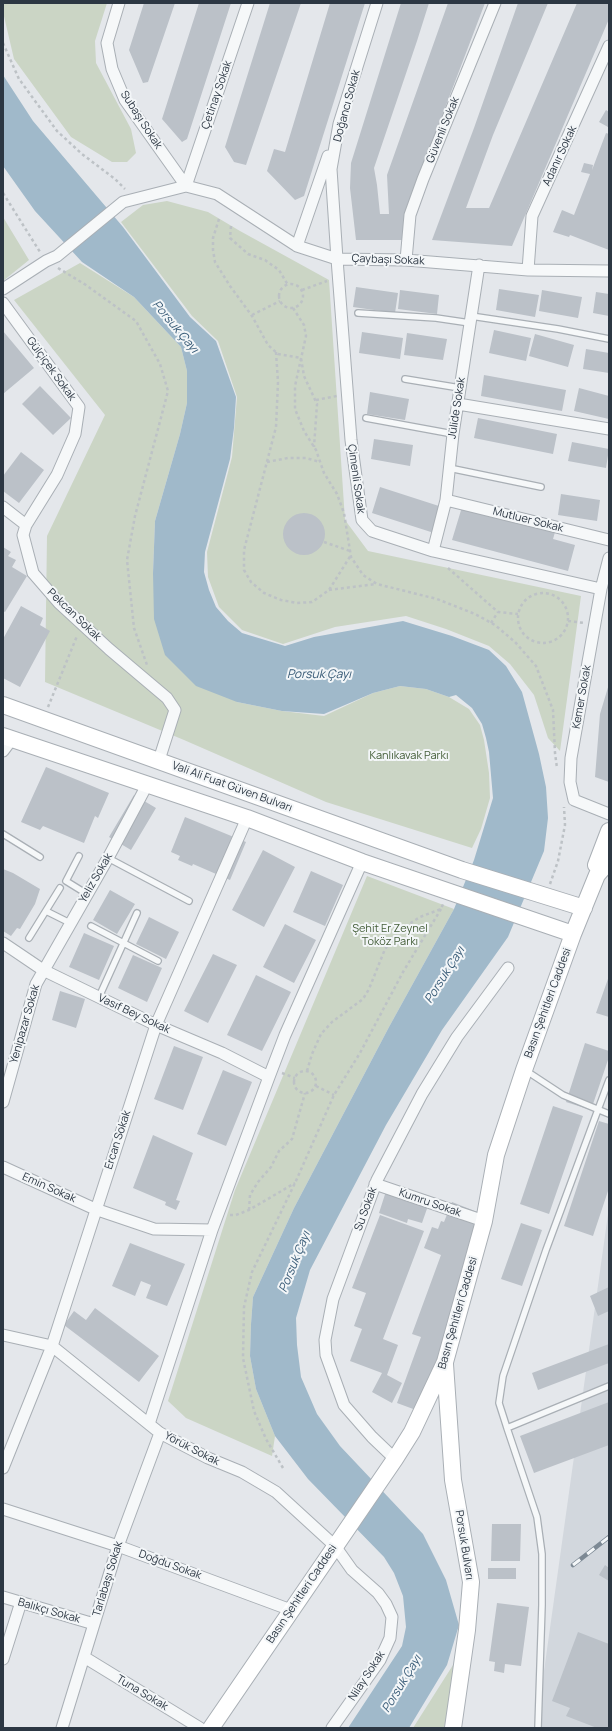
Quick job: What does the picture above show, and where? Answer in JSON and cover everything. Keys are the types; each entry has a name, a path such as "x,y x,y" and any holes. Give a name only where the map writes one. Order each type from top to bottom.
{"main road":[{"name":"Vali Ali Fuat Güven Bulvarı","path":"3,705 160,760 462,870 584,908"},
{"path":"6,742 148,785 247,818 362,862 573,934"},
{"path":"597,875 596,864 609,831"},
{"name":"Basın Şehitleri Caddesi","path":"211,1728 395,1459 412,1432 445,1362 484,1221 496,1155 524,1070 573,934 597,875 604,867 609,854"},
{"name":"Porsuk Bulvarı","path":"445,1362 453,1480 470,1582 467,1630 453,1728"}],"street":[{"name":"Subaşı Sokak","path":"119,3 107,43 112,69 126,100 186,186"},
{"name":"Çetinay Sokak","path":"186,186 248,3"},
{"name":"Doğancı Sokak","path":"336,259 331,169 339,124 377,3"},
{"name":"Güvenli Sokak","path":"406,260 410,216 423,179 495,3"},
{"name":"Adanır Sokak","path":"528,270 532,216 609,46"},
{"path":"297,246 339,124"},
{"path":"3,289 46,261 57,256 123,202 186,186"},
{"name":"Çaybaşı Sokak","path":"186,186 218,194 297,246 336,259 406,260 528,270 609,271"},
{"name":"Çimenli Sokak","path":"336,259 351,440 362,520 372,532 433,551 601,589"},
{"name":"Jülide Sokak","path":"433,551 446,500 448,468 479,265"},
{"name":"Gülçiçek Sokak","path":"3,303 79,408 76,434 57,475 26,525"},
{"path":"458,404 609,430"},
{"name":"Mutluer Sokak","path":"446,500 609,540"},
{"path":"3,507 26,525"},
{"name":"Pekcan Sokak","path":"26,525 23,535 32,573 59,603 166,698 175,710 160,760"},
{"name":"Kemer Sokak","path":"609,558 601,589 571,758 570,782 574,800 609,814"},
{"name":"Yeliz Sokak","path":"43,970 108,858 148,785"},
{"name":"Ercan Sokak","path":"3,1468 52,1346 156,1025 247,818"},
{"path":"149,1424 212,1230 269,1077 285,1035 362,862"},
{"name":"Vasıf Bey Sokak","path":"3,943 43,970 156,1025 222,1053 269,1077"},
{"name":"Su Sokak","path":"395,1459 372,1437 344,1405 326,1355 325,1340 333,1299 375,1184 422,1094 457,1037 508,968"},
{"name":"Yenipazar Sokak","path":"3,1102 36,984 43,970"},
{"name":"Emin Sokak","path":"3,1167 96,1209 154,1229 212,1230"},
{"name":"Kumru Sokak","path":"375,1184 484,1221"},
{"path":"3,1335 52,1346"},
{"name":"Yörük Sokak","path":"52,1346 160,1433 208,1458 242,1472 276,1492 335,1546"},
{"name":"Tarlabaşı Sokak","path":"62,1728 118,1546 160,1433"},
{"name":"Doğdu Sokak","path":"3,1510 118,1546 291,1610"},
{"name":"Nilay Sokak","path":"332,1728 380,1660 390,1638 392,1629 392,1617 386,1604 372,1587 352,1570 335,1546"},
{"name":"Balıkçı Sokak","path":"3,1597 94,1624"},
{"path":"3,1659 20,1602"},
{"name":"Tuna Sokak","path":"84,1657 200,1728"}],"lane":[{"path":"358,313 470,320 558,329 609,339"},
{"path":"405,379 460,388"},
{"path":"366,418 453,434"},
{"path":"448,468 541,487"},
{"path":"3,834 40,857"},
{"path":"80,856 66,881 87,894"},
{"path":"108,858 189,901"},
{"path":"29,938 60,888"},
{"path":"46,910 70,923"},
{"path":"99,997 137,913"},
{"path":"91,926 158,961"},
{"path":"524,1070 562,1095 609,1114"},
{"path":"538,1728 542,1554 537,1517 499,1403 503,1376 546,1250 609,1080"},
{"path":"507,1428 609,1386"}],"path":[{"path":"3,43 19,79 57,131 82,154 115,179 134,199"},
{"path":"3,193 46,261 86,285 136,321 160,364 168,391 135,516 127,560 134,628 148,670"},
{"path":"219,219 213,238 215,262 252,316 268,345 278,354 301,358"},
{"path":"231,226 230,238 248,254 265,260 279,270 288,284"},
{"path":"302,290 329,280"},
{"path":"288,284 296,285 302,290 302,302 300,305 293,308 286,307 280,301 281,290 288,284"},
{"path":"252,316 280,301"},
{"path":"293,308 304,325 306,336 294,386 295,409 304,431 337,494 344,512 350,553 362,575 377,584 437,599 475,614 491,623 515,642 536,666 553,710 555,753 558,775"},
{"path":"276,352 278,382 276,427 244,550 244,570 250,582 264,592 282,600 297,603 312,602 329,590 350,553"},
{"path":"301,358 304,376 317,404 314,448"},
{"path":"316,400 337,396"},
{"path":"267,462 288,458 306,458 320,462"},
{"path":"324,542 350,553"},
{"path":"448,568 498,612 518,614"},
{"path":"329,590 377,584"},
{"path":"544,593 552,594 564,605 568,613 568,621 566,629 561,636 550,642 537,643 523,635 519,627 518,614 522,603 528,597 544,593"},
{"path":"491,623 498,612"},
{"path":"43,718 82,624"},
{"path":"542,895 558,861 565,825 564,805"},
{"path":"283,1468 266,1439 254,1411 243,1358 244,1307 252,1272 295,1183 334,1095 360,1053 403,972 450,892"},
{"path":"307,1071 312,1054 321,1034 332,1022 363,999 369,989 385,949 397,932 420,917 441,909"},
{"path":"307,1071 316,1078 316,1086 312,1091 305,1094 298,1091 294,1082 297,1075 307,1071"},
{"path":"316,1086 334,1095"},
{"path":"249,1210 250,1195 258,1182 271,1167 279,1151 292,1139 305,1094"},
{"path":"218,1214 236,1215 249,1210 295,1183"}],"shaded area":[{"path":"609,1207 609,1728 536,1728"}],"green space":[{"path":"3,3 107,3 95,41 96,63 131,129 136,153 127,162 112,162 71,137 14,59 3,12"},
{"path":"167,201 208,212 329,280 345,520 368,551 581,596 560,751 548,738 534,695 510,664 489,646 446,629 406,616 335,627 283,644 242,630 219,607 208,577 207,552 232,457 237,397 218,341 192,316 121,222 143,205"},
{"path":"3,217 29,260 3,281"},
{"name":"Kanlıkavak Parkı","path":"80,263 134,297 181,347 187,371 187,403 180,434 155,521 153,573 237,702 282,711 324,716 373,693 400,686 426,689 449,697 469,709 480,725 484,740 489,773 490,798 481,829 472,848 326,802 184,740 45,682 47,536 105,415 14,300"},
{"name":"Şehit Er Zeynel Toköz Parkı","path":"367,876 454,909 389,1027 294,1208 253,1297 250,1356 256,1389 275,1436 272,1456 186,1418 168,1401 235,1190"},
{"path":"453,1665 453,1682 444,1728 413,1728"}],"water":[{"name":"Porsuk Çayı","path":"3,75 33,121 123,227 190,317 216,341 236,397 230,459 205,552 204,572 216,607 228,621 242,633 285,646 314,637 403,621 452,636 489,650 506,666 522,692 539,754 546,787 548,818 544,851 508,937 442,1030 386,1125 310,1270 296,1318 297,1345 301,1377 317,1414 340,1446 423,1534 446,1580 459,1625 447,1665 409,1728 348,1728 402,1646 406,1627 403,1596 394,1573 384,1557 308,1479 275,1436 256,1389 250,1356 253,1297 294,1208 389,1027 454,909 474,860 493,798 489,752 486,738 482,724 472,708 456,695 449,697 426,689 400,686 373,693 324,714 282,711 237,702 196,686 165,655 154,619 153,573 155,521 180,434 187,403 187,371 181,347 134,297 82,262 35,211 3,166"}],"building":[{"path":"144,3 175,3 148,82 143,83 129,50"},
{"path":"199,3 231,3 187,139 182,142 162,119"},
{"path":"270,3 301,3 246,165 234,162 225,147"},
{"path":"330,3 365,3 304,196 295,200 267,171 274,149 285,152"},
{"path":"401,3 429,3 374,168 380,214 389,214 387,175 448,3 485,3 408,205 406,240 356,240 350,188 351,163"},
{"path":"518,3 548,3 493,135 466,208 489,208 577,3 609,3 609,19 512,246 432,240 474,128"},
{"path":"606,110 609,112 608,127 599,122"},
{"path":"606,133 609,134 609,250 570,235 569,237 553,232 562,210 574,215 590,174 581,172 584,163 593,165 592,170"},
{"path":"356,287 398,293 395,313 353,307"},
{"path":"499,289 539,295 535,317 496,310"},
{"path":"400,290 439,295 437,314 398,309"},
{"path":"542,290 582,297 578,318 539,311"},
{"path":"596,292 609,294 609,316 593,313"},
{"path":"494,330 531,338 526,361 489,353"},
{"path":"3,331 34,368 3,394"},
{"path":"362,332 403,338 400,359 359,353"},
{"path":"407,333 447,339 443,360 404,355"},
{"path":"535,334 574,345 568,367 529,356"},
{"path":"586,349 609,353 609,373 583,369"},
{"path":"484,375 566,390 562,411 481,396"},
{"path":"40,386 71,418 53,435 22,404"},
{"path":"579,388 609,396 609,419 574,411"},
{"path":"370,392 409,399 405,420 367,414"},
{"path":"478,418 557,434 553,454 474,438"},
{"path":"374,439 413,445 410,466 371,459"},
{"path":"572,442 609,449 606,468 568,461"},
{"path":"21,452 44,470 19,503 3,491 3,476"},
{"path":"380,487 442,507 434,533 372,513"},
{"path":"561,494 600,500 597,521 558,515"},
{"path":"462,507 555,532 553,539 575,545 568,571 452,540"},
{"path":"300,513 308,513 316,516 322,522 325,534 322,546 316,552 308,555 300,555 292,552 286,546 283,538 283,530 286,522 292,516"},
{"path":"3,547 11,552 8,556 16,560 12,567 27,576 5,612 3,611"},
{"path":"21,606 43,618 40,625 50,631 20,687 3,678 3,639"},
{"path":"609,684 609,782 595,777 600,714"},
{"path":"46,767 109,793 98,818 95,816 84,843 43,826 40,830 21,822"},
{"path":"134,795 156,808 131,850 109,837"},
{"path":"185,817 246,842 230,880 193,864 192,866 178,860 180,856 171,852"},
{"path":"263,850 295,867 264,927 232,910"},
{"path":"3,869 13,873 40,889 35,904 20,929 17,928 11,936 3,931"},
{"path":"311,871 343,885 325,926 293,912"},
{"path":"110,890 135,904 117,934 93,920"},
{"path":"149,917 179,932 166,959 136,944"},
{"path":"285,924 316,940 294,983 263,967"},
{"path":"84,933 114,946 99,980 69,967"},
{"path":"213,954 237,965 208,1023 184,1011"},
{"path":"133,955 162,968 147,1002 118,988"},
{"path":"256,975 291,992 262,1051 227,1035"},
{"path":"609,976 609,1017 596,1013"},
{"path":"60,991 85,999 76,1028 52,1020"},
{"path":"585,1043 609,1051 609,1057 591,1110 566,1102"},
{"path":"174,1046 203,1057 183,1110 154,1099"},
{"path":"223,1070 252,1082 226,1146 197,1134"},
{"path":"553,1106 583,1116 549,1214 520,1204"},
{"path":"599,1121 609,1124 609,1188 593,1236 564,1226"},
{"path":"153,1135 193,1153 176,1200 180,1201 176,1210 165,1205 166,1202 133,1188"},
{"path":"388,1185 430,1200 422,1223 408,1219 407,1223 379,1213"},
{"path":"452,1202 490,1217 424,1413 397,1403 421,1337 412,1334 441,1255 424,1248 432,1227 438,1229 441,1221 444,1222"},
{"path":"380,1215 424,1231 383,1339 398,1345 387,1375 402,1383 392,1403 372,1392 382,1373 350,1361 362,1329 354,1326 366,1293 352,1288"},
{"path":"521,1223 542,1230 522,1286 501,1279"},
{"path":"130,1243 185,1264 167,1306 146,1298 151,1285 141,1281 135,1296 112,1286"},
{"path":"609,1287 609,1311 598,1316 590,1296"},
{"path":"95,1308 159,1356 139,1382 64,1325 74,1311 86,1320"},
{"path":"609,1344 609,1363 538,1390 532,1373"},
{"path":"609,1402 609,1445 534,1473 520,1436"},
{"path":"492,1524 521,1524 520,1561 491,1561"},
{"path":"605,1565 609,1568 609,1581 599,1575"},
{"path":"488,1568 516,1568 516,1579 488,1579"},
{"path":"497,1603 529,1607 521,1666 505,1664 504,1673 494,1671 495,1662 489,1661"},
{"path":"578,1632 609,1644 609,1728 597,1728 566,1716 570,1708 552,1701"}],"railway":[{"path":"573,1565 609,1537"}]}
